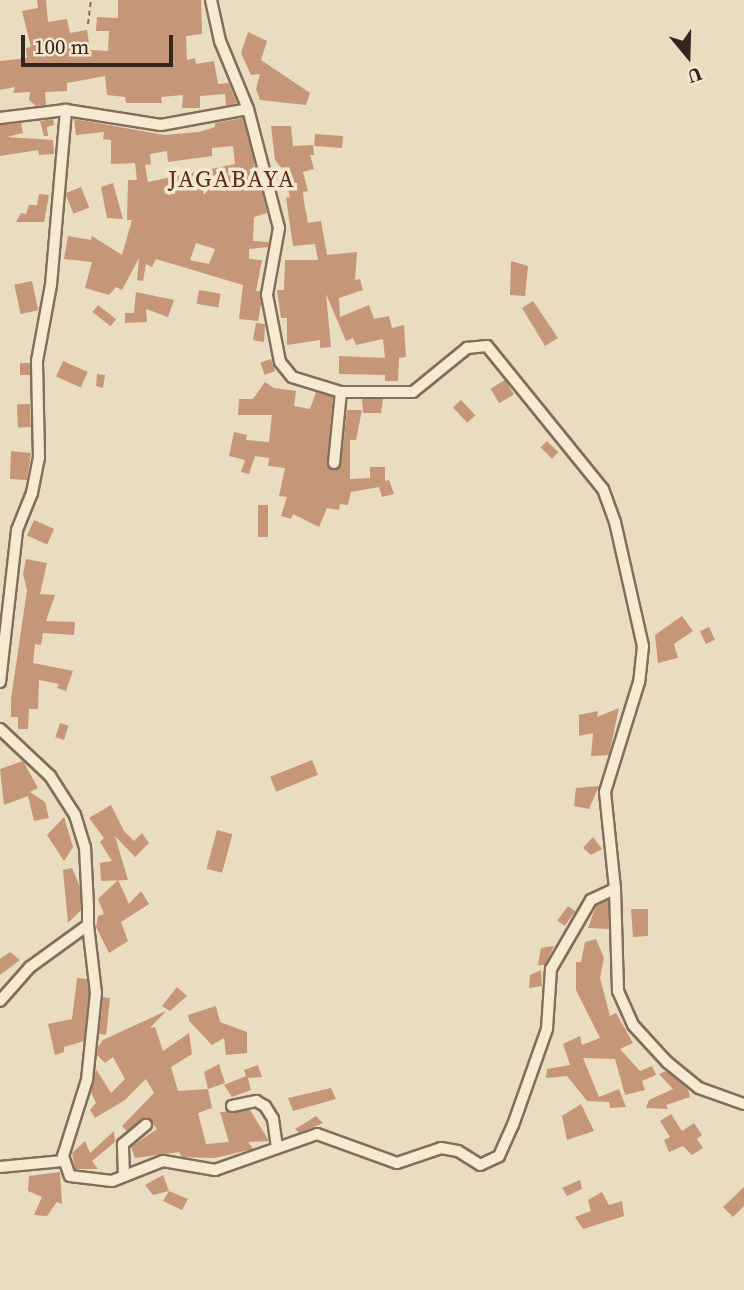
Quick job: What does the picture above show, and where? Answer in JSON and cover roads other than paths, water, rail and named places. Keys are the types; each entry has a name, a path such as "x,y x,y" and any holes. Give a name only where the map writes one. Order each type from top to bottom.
{"street":[{"path":"211,0 220,41 248,109 281,238 267,295 280,362 292,377 341,392 414,392 467,348 487,346 603,489 615,522 643,646 639,682 605,792 604,818 615,889 618,991 626,1014 650,1046 699,1088 744,1104"},
{"path":"0,118 66,110 161,125 248,109"},
{"path":"0,682 17,530 32,494 39,458 37,361 51,285 66,110"},
{"path":"334,463 341,392"},
{"path":"0,729 50,776 75,815 85,846 88,925 96,967 91,1043 87,1080 63,1161 65,1171 81,1180 102,1183 163,1161 207,1170 224,1168 276,1147 321,1134 397,1163 441,1148 458,1151 476,1165 495,1159 513,1125 547,1029 551,969 591,900 615,889"},
{"path":"0,1000 30,967 88,925"},
{"path":"232,1106 256,1101 265,1106 272,1119 276,1147"},
{"path":"124,1176 123,1144 146,1125"},
{"path":"0,1167 63,1161"}],"district":[{"name":"JAGABAYA","path":"232,179"}]}
